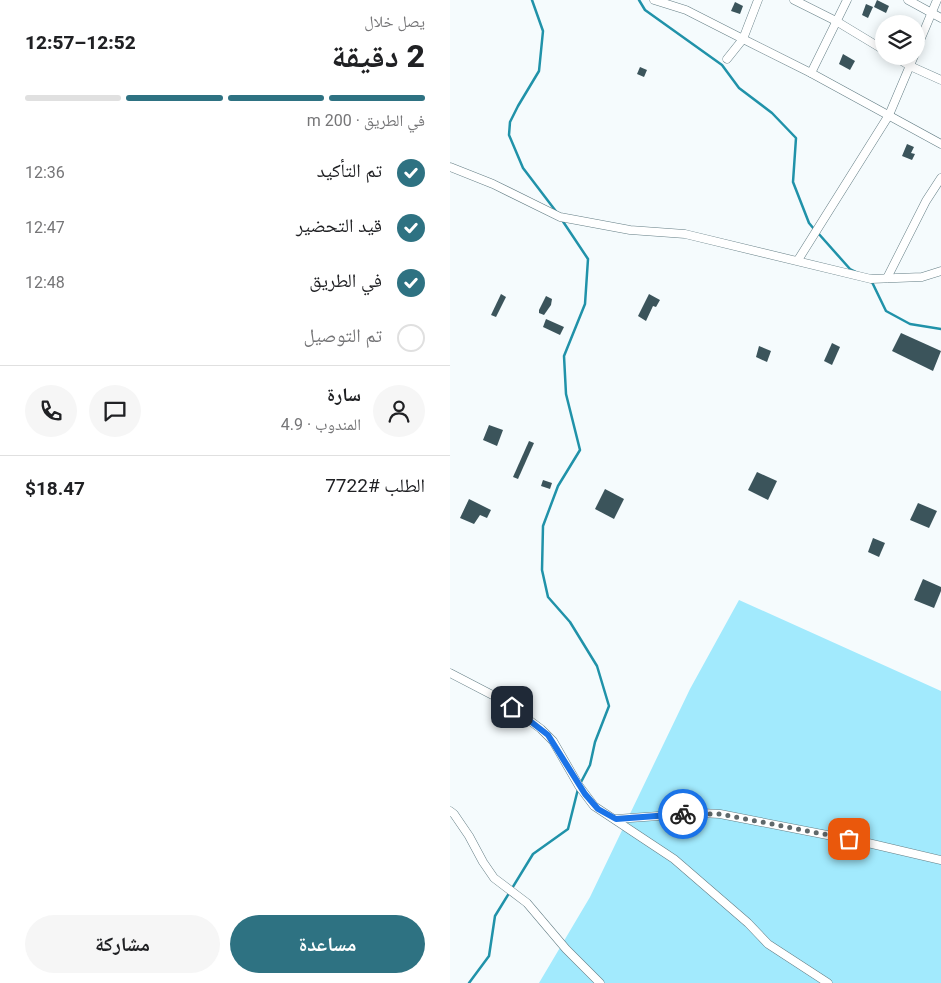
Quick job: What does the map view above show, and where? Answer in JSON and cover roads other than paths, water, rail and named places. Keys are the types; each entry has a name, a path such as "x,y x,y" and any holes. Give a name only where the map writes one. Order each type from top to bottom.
{"street":[{"path":"654,0 686,10 811,73 941,144"},
{"path":"727,59 743,39 758,0"},
{"path":"794,0 836,21 875,45"},
{"path":"811,73 847,0"},
{"path":"908,0 941,18"},
{"path":"925,28 937,0"},
{"path":"798,260 889,115 910,66 941,80"},
{"path":"450,168 493,184 560,217 630,230 685,234 871,279 922,277 941,271"},
{"path":"887,278 926,202 941,178"},
{"path":"450,673 502,700 541,729 553,742 579,786 594,806 674,859 748,923 768,944 828,983"},
{"path":"450,811 464,828 494,878 527,903 566,949 600,983"},
{"path":"616,819 701,813 720,814 868,843 941,860"}],"waterway":[{"path":"532,0 543,31 539,71 510,122 509,135 523,168 558,214"},
{"path":"639,0 645,10 722,65 739,88 772,113 796,138 793,182 809,223 814,229"},
{"path":"562,220 588,259 585,304 564,356 566,394 580,450 558,486 543,526 542,570 548,597 570,622 597,666 609,706 595,742 590,765 580,784"},
{"path":"818,233 850,269 858,273"},
{"path":"871,280 886,311 910,324 941,329"},
{"path":"469,983 489,956 495,916 533,854 568,829 578,789"}]}
